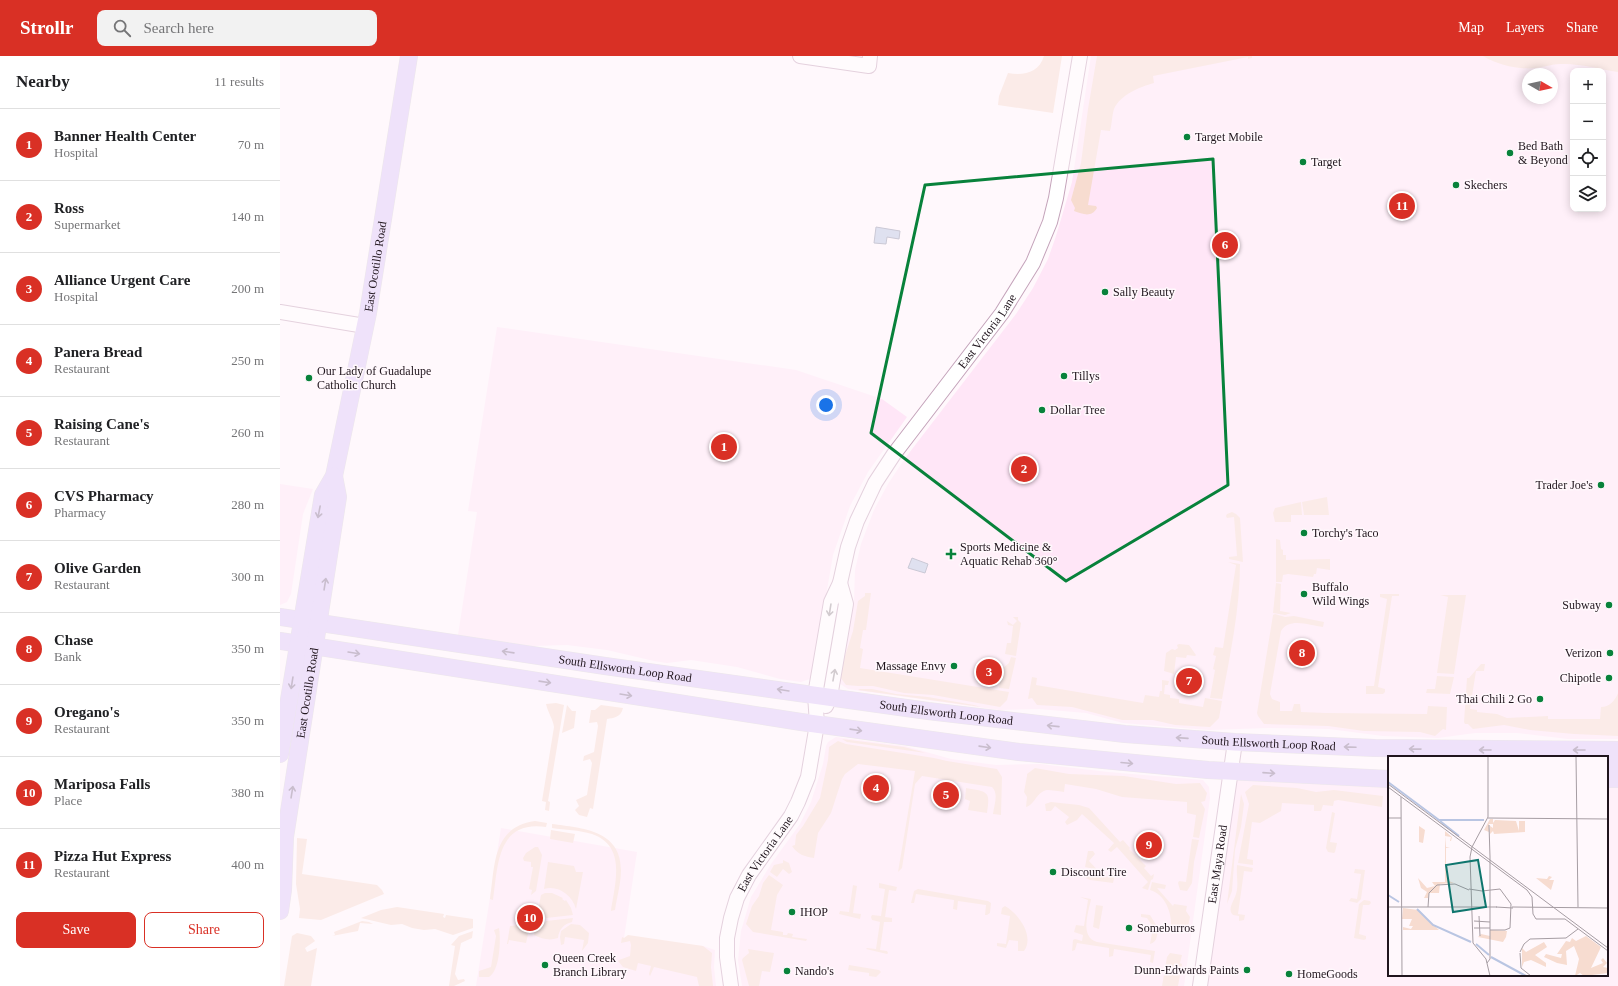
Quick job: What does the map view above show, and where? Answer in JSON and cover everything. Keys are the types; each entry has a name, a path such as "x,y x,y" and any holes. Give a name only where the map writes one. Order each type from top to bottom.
{"main road":[{"name":"East Ocotillo Road","path":"280,754 323,495 334,476 366,326 409,56"},
{"name":"East Ocotillo Road","path":"280,911 283,890 285,837 316,647 338,497 334,476"},
{"name":"South Ellsworth Loop Road","path":"280,617 590,664 1015,722 1125,734 1235,742 1375,748 1618,750"},
{"path":"280,641 817,724 1019,752 1230,771 1388,779"},
{"path":"1539,756 1555,750"},
{"path":"1608,765 1618,764"}],"street":[{"path":"800,56 870,61"},
{"name":"East Victoria Lane","path":"731,986 728,938 734,908 749,875 791,816 808,777 823,696 831,602 840,582 848,547 857,521 875,483 894,454 1002,313 1033,263 1050,222 1056,198 1080,56"},
{"path":"280,312 366,326"},
{"name":"East Maya Road","path":"1200,986 1235,742"}],"highlighted area":[{"path":"1213,159 1228,485 1066,581 871,433 925,185"}],"shaded area":[{"path":"1044,56 1062,56 1053,113 998,105 999,96 1008,73 1019,74 1030,72 1042,62"},
{"path":"1091,56 1618,56 1618,739 1568,739 1517,733 1475,733 1438,738 1383,736 1329,729 1268,728 1209,730 1123,723 1086,713 1039,709 999,710 848,689 839,683 837,668 849,631 854,602 855,570 861,544 874,510 888,484 906,457 1016,314 1033,288 1048,259 1072,182"},
{"path":"1097,56 1252,56 1252,58 1248,59 1248,57 1153,76 1154,83 1137,89 1121,99 1114,109 1110,131 1101,130 1088,205 1096,206 1097,208 1092,213 1087,214 1074,211 1075,208 1071,200 1081,163"},
{"path":"1483,56 1618,56 1618,72 1606,70 1606,68 1567,64 1554,64 1536,68 1515,67"},
{"path":"497,327 796,370 882,399 907,417 868,472 850,506 833,555 812,677 810,679 801,682 780,679 737,667 691,660 667,663 607,650 567,645 532,646 458,635 477,512 468,511"},
{"path":"280,484 313,489 303,514 291,594 287,602 280,605"},
{"path":"1327,497 1329,515 1304,515 1302,502"},
{"path":"1301,502 1302,515 1291,515 1291,522 1275,522 1273,513 1275,508"},
{"path":"1232,512 1240,518 1243,562 1229,559 1229,557 1237,556 1234,517 1227,518 1226,516"},
{"path":"1276,539 1280,540 1281,549 1283,550 1283,555 1286,555 1286,560 1330,559 1330,570 1317,568 1316,574 1314,574 1313,577 1288,574 1283,575 1282,582 1276,582"},
{"path":"1228,562 1240,564 1240,581 1236,615 1222,699 1210,698 1216,656 1213,655 1215,647 1223,648 1236,565"},
{"path":"1276,583 1281,584 1280,611 1291,613 1285,615 1273,613"},
{"path":"865,593 871,593 866,630 863,630 860,648 863,649 860,668 1009,692 1007,700 1000,707 933,695 904,693 873,686 846,685 840,677 841,668 853,631 858,601 865,596"},
{"path":"1380,594 1399,594 1399,596 1392,596 1378,687 1385,689 1385,692 1383,694 1366,694 1366,686 1374,686 1387,599 1380,597"},
{"path":"1440,595 1466,595 1454,674 1437,673 1448,597"},
{"path":"1275,614 1285,617 1294,616 1324,622 1323,627 1300,623 1289,624 1281,631 1270,694 1272,699 1280,702 1280,711 1292,711 1294,704 1300,704 1301,712 1326,713 1427,714 1428,706 1447,707 1446,730 1443,729 1435,736 1420,732 1364,731 1328,726 1264,724 1257,713 1273,615"},
{"path":"1013,617 1018,617 1018,620 1021,623 1016,656 1005,654 1007,643 1011,643 1013,626 1008,625 1007,621 1013,625 1017,621"},
{"path":"1177,645 1189,645 1196,655 1187,655 1186,658 1176,657 1174,674 1164,671 1166,653 1172,649 1175,650 1178,648"},
{"path":"1011,657 1016,658 1009,689 999,688 1003,668 1009,663"},
{"path":"1481,664 1485,664 1484,671 1476,671 1470,709 1477,710 1477,712 1497,714 1507,718 1548,716 1548,719 1600,719 1601,707 1607,706 1611,703 1618,693 1618,736 1530,730 1504,725 1473,729 1464,722 1467,678 1469,678"},
{"path":"1437,676 1454,677 1450,694 1426,693 1427,689 1435,689"},
{"path":"1032,677 1037,678 1036,685 1143,703 1145,695 1159,697 1160,691 1162,691 1162,680 1169,681 1168,685 1165,685 1164,694 1170,695 1170,698 1179,699 1179,703 1203,707 1205,698 1222,701 1219,718 1210,727 1175,725 1153,720 1122,720 1072,707 1037,705 1032,698 1028,699"},
{"path":"872,689 896,694 928,697 981,707 858,690"},
{"path":"556,703 564,705 548,801 550,802 549,811 545,810 546,802 542,801 554,727 546,704"},
{"path":"567,705 572,711 576,711 574,728 562,733"},
{"path":"601,705 623,708 619,715 607,719 593,809 590,808 587,817 579,815 575,810 579,806 576,800 587,795 592,763 590,759 583,761 584,756 594,752 598,726 597,722 589,723 591,710 595,710"},
{"path":"836,737 905,746 951,759 996,765 1040,764 1108,772 1203,780 1209,787 1210,798 1184,986 742,986 738,960 741,931 751,897 771,864 800,824 811,802 823,764 826,746 828,742"},
{"path":"842,739 904,747 926,753 847,742"},
{"path":"838,741 846,744 997,769 1002,777 1001,815 993,814 996,796 992,787 922,776 915,784 902,868 898,872 915,771 858,764 845,774 842,779 831,813 818,833 814,858 802,855 792,846 795,845 796,835 820,798 828,760 829,747"},
{"path":"1035,768 1069,774 1124,776 1176,784 1200,783 1207,793 1205,801 1201,802 1205,809 1199,838 1193,837 1196,815 1187,813 1187,802 1122,797 1096,789 1065,784 1064,792 1049,790 1043,791 1032,804 1026,807 1027,797 1024,792 1027,774"},
{"path":"1230,771 1388,779 1388,976 1608,976 1608,779 1618,779 1618,986 1199,986"},
{"path":"1253,785 1297,788 1316,792 1334,790 1383,796 1382,807 1338,800 1334,801 1333,806 1323,805 1321,811 1314,811 1314,805 1282,803 1281,811 1260,823 1252,822 1247,859 1253,860 1253,865 1238,863 1249,804 1245,792"},
{"path":"966,788 979,790 986,793 988,796 987,813 968,810 970,801 965,799"},
{"path":"1241,794 1244,804 1241,827 1235,850 1232,891 1227,904"},
{"path":"1051,802 1079,805 1089,808 1120,842 1123,840 1130,848 1129,849 1146,866 1144,868 1151,876 1154,874 1148,890 1142,888 1148,882 1117,847 1111,852 1108,850 1114,843 1082,814 1077,820 1067,825 1065,822 1069,817 1055,806 1051,811 1046,811 1045,804"},
{"path":"1332,812 1335,813 1330,842 1337,843 1334,853 1328,852 1326,848"},
{"path":"535,821 547,823 546,827 530,827 518,831 509,838 503,848 496,873 493,900 490,899 495,861 503,840 511,831 521,825"},
{"path":"552,824 587,830 607,839 614,846 619,857 621,870 620,885 615,910 611,911 615,889 616,867 610,847 603,840 592,834 552,828"},
{"path":"501,828 637,852 624,938 703,946 715,950 714,967 716,986 476,986"},
{"path":"551,830 575,834 573,843 550,839"},
{"path":"297,838 307,839 302,874 377,885 384,894 321,920 299,918 300,909 296,884"},
{"path":"1192,839 1199,840 1194,862 1192,883 1187,891 1180,890 1178,883 1179,881 1186,882"},
{"path":"535,847 538,847 542,855 536,891 531,895 532,890 529,889 533,867 531,867 531,862 524,861 523,858 526,853"},
{"path":"1088,851 1093,851 1095,854 1089,861 1105,878 1112,872 1115,874 1113,883 1090,880 1086,878 1084,873 1093,874 1094,869 1085,867"},
{"path":"783,860 789,863 792,872 789,874 783,869 777,877 770,872 774,865 783,863"},
{"path":"548,862 574,866 576,872 583,872 576,909 571,899 564,892 554,888 544,889"},
{"path":"1237,865 1253,868 1252,872 1244,871 1238,914 1245,915 1244,920 1239,921 1239,916 1231,913 1237,891"},
{"path":"1355,869 1365,870 1361,899 1357,903 1349,901 1351,898 1357,899 1361,874 1354,873"},
{"path":"769,875 783,885 777,895 771,930 783,932 783,935 787,935 788,933 793,934 792,937 807,939 806,941 753,932 746,924 752,906 759,896 763,883"},
{"path":"1152,882 1166,885 1165,889 1157,888 1173,906 1174,904 1187,906 1186,911 1190,917 1188,926 1185,928 1171,927 1169,910 1164,900 1155,892 1150,890"},
{"path":"879,883 897,887 896,891 889,890 885,917 892,918 892,922 884,922 880,950 887,951 887,954 866,949 876,949 880,922 872,920 871,917 872,915 881,916 885,889 879,888"},
{"path":"853,885 857,886 853,913 861,914 860,919 839,914 840,911 849,912"},
{"path":"918,889 988,901 991,903 990,913 985,915 986,905 958,901 957,910 953,909 954,900 916,894 914,903 911,903 914,891"},
{"path":"545,893 552,893 563,898 562,899 565,901 566,900 573,915 546,918 544,914 538,911 541,895"},
{"path":"1080,897 1091,899 1086,923 1088,935 1091,939 1097,942 1155,951 1153,963 1150,962 1151,955 1114,949 1113,956 1109,957 1109,948 1077,943 1075,950 1072,951 1073,940 1075,939 1082,941 1083,935 1074,932 1076,925 1084,926 1088,900"},
{"path":"1364,900 1370,901 1371,903 1369,905 1363,905 1359,934 1366,936 1366,939 1364,940 1354,938 1359,904"},
{"path":"1096,905 1103,906 1099,929 1093,927"},
{"path":"1005,906 1020,919 1024,926 1028,939 1024,951 1018,951 1018,941 1009,940 1006,948 997,946 997,943 1006,944 1010,916 1001,914 1002,908"},
{"path":"397,907 444,914 443,917 445,918 446,915 473,919 473,928 453,935 435,929 424,930 412,928 402,924 391,925 361,918 381,910"},
{"path":"1141,914 1150,915 1158,928 1156,940 1153,943 1150,944 1153,927 1147,918 1141,917"},
{"path":"573,918 572,922 564,926 561,930 558,938 546,939 534,935 536,927 542,927 546,921"},
{"path":"362,921 373,924 360,923 358,931 332,936 335,935 334,932"},
{"path":"571,924 580,925 589,933 588,943 582,951 584,940 565,937 564,944 561,945 561,931"},
{"path":"522,925 528,934 526,943 509,940 507,944 510,926"},
{"path":"499,928 500,947 498,962 493,974 489,977 479,977 479,971 491,967 496,936 494,930"},
{"path":"473,931 472,938 461,943 455,974 458,980 464,979 465,981 454,986 449,986 455,946 451,945 459,936"},
{"path":"297,933 311,936 315,941 305,948 307,952 317,948 311,986 284,986 292,936"},
{"path":"628,935 703,946 712,953 711,967 713,986 699,986 697,977 654,967 650,976 651,966 638,963 636,971 623,967 618,961 630,956 630,941 621,943 622,937 624,938"},
{"path":"748,949 774,953 770,972 762,971 759,986 749,986 742,960 749,953"},
{"path":"1170,953 1182,955 1178,986 1162,986 1167,957"},
{"path":"849,965 879,970 881,972 876,977 869,976 869,973 848,970"}],"water":[{"path":"876,227 900,231 899,239 887,237 886,244 874,243"},
{"path":"912,558 928,564 925,573 908,568"}],"place":[{"name":"Target Mobile","path":"1187,137"},
{"name":"Bed Bath & Beyond","path":"1510,153"},
{"name":"Target","path":"1303,162"},
{"name":"Skechers","path":"1456,185"},
{"name":"Pizza Hut Express","path":"1402,206"},
{"name":"CVS Pharmacy","path":"1225,245"},
{"name":"Sally Beauty","path":"1105,292"},
{"name":"Tillys","path":"1064,376"},
{"name":"Our Lady of Guadalupe Catholic Church","path":"309,378"},
{"name":"Dollar Tree","path":"1042,410"},
{"name":"Banner Health Center","path":"724,447"},
{"name":"Ross","path":"1024,469"},
{"name":"Trader Joe's","path":"1601,485"},
{"name":"Torchy's Taco","path":"1304,533"},
{"name":"Sports Medicine & Aquatic Rehab 360°","path":"951,554"},
{"name":"Buffalo Wild Wings","path":"1304,594"},
{"name":"Subway","path":"1609,605"},
{"name":"Chase","path":"1302,653"},
{"name":"Verizon","path":"1610,653"},
{"name":"Massage Envy","path":"954,666"},
{"name":"Alliance Urgent Care","path":"989,672"},
{"name":"Chipotle","path":"1609,678"},
{"name":"Olive Garden","path":"1189,681"},
{"name":"Thai Chili 2 Go","path":"1540,699"},
{"name":"Panera Bread","path":"876,788"},
{"name":"Raising Cane's","path":"946,795"},
{"name":"Oregano's","path":"1149,845"},
{"name":"Discount Tire","path":"1053,872"},
{"name":"IHOP","path":"792,912"},
{"name":"Mariposa Falls","path":"530,918"},
{"name":"Someburros","path":"1129,928"},
{"name":"Queen Creek Branch Library","path":"545,965"},
{"name":"Dunn-Edwards Paints","path":"1247,970"},
{"name":"Nando's","path":"787,971"},
{"name":"HomeGoods","path":"1289,974"}]}
